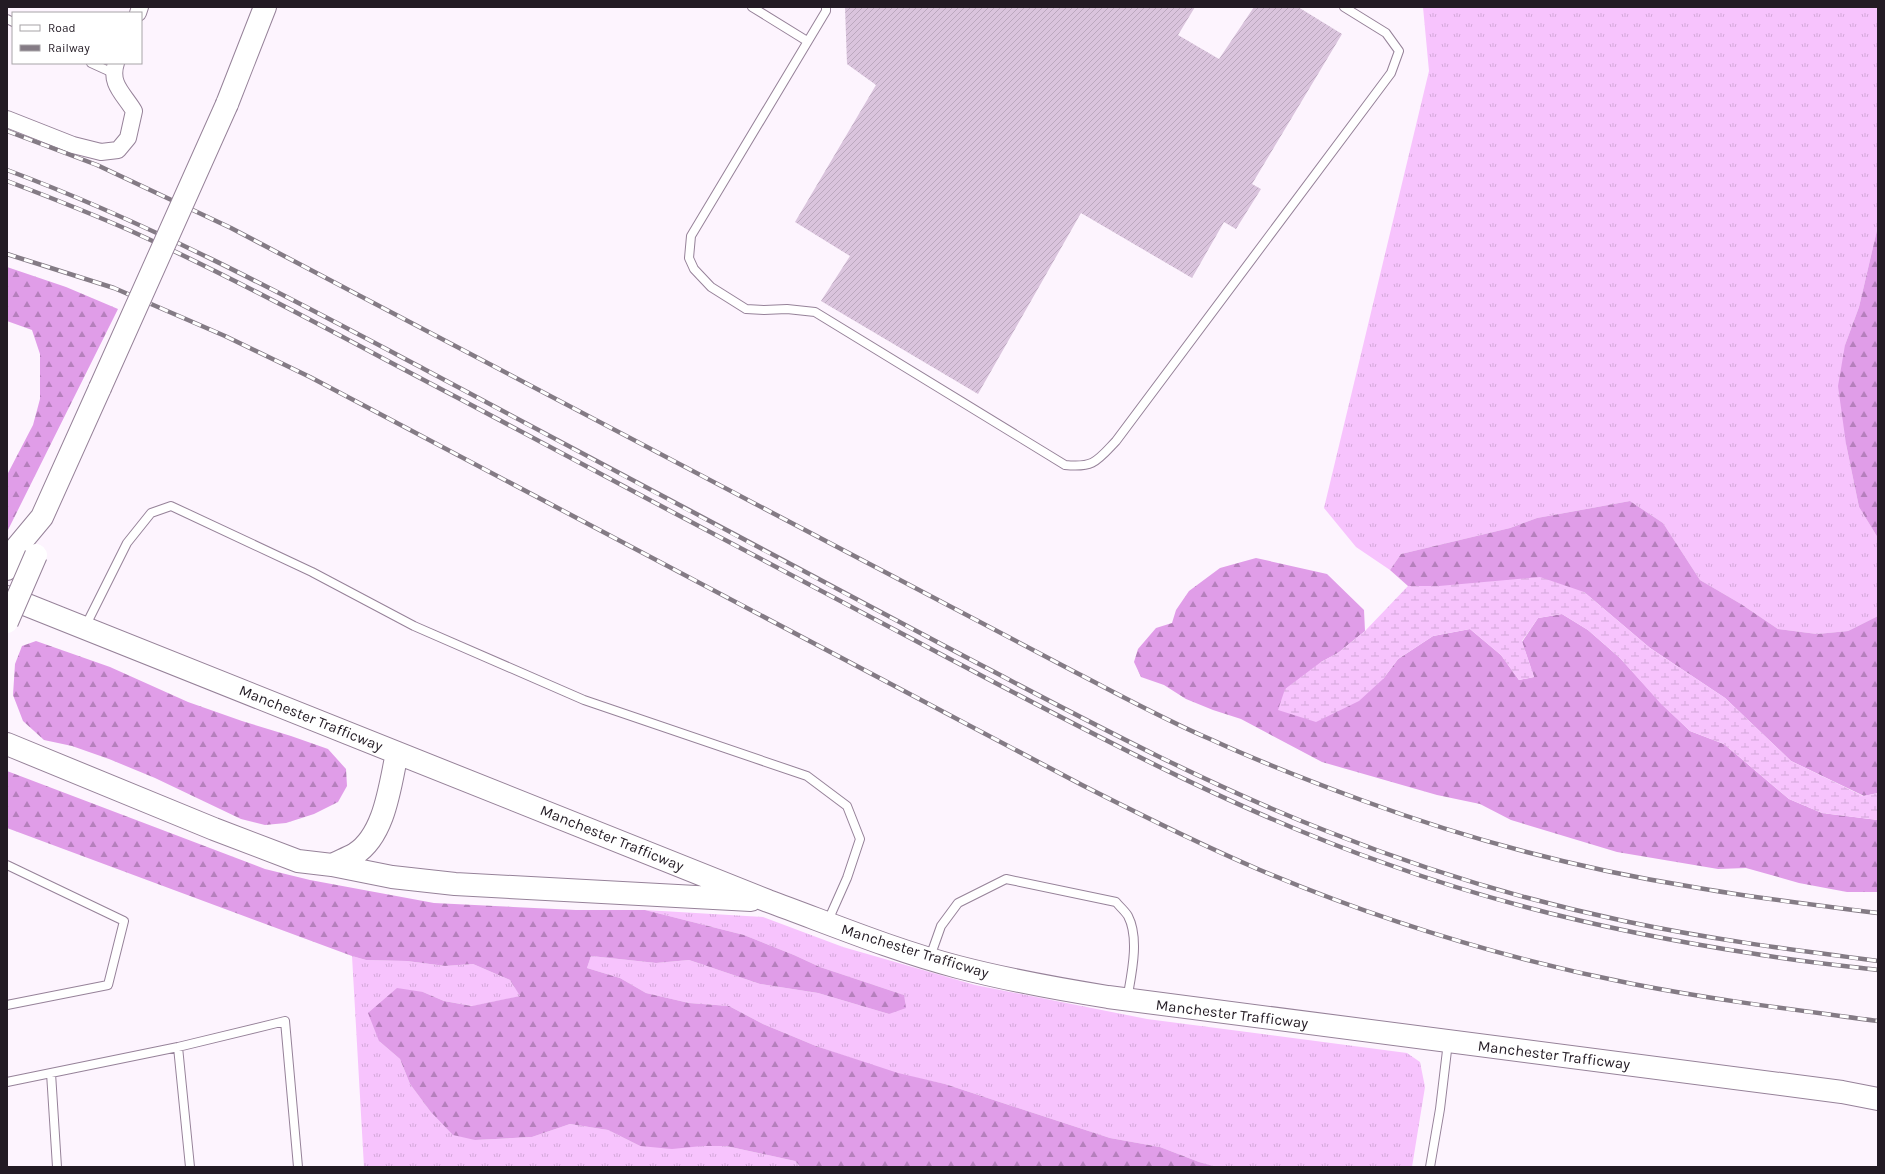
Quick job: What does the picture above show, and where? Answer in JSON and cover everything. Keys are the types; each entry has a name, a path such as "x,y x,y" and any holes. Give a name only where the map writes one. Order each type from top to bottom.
{"main road":[{"path":"7,622 27,551 227,104 265,7"},
{"path":"7,569 27,551"},
{"name":"Manchester Trafficway","path":"7,597 768,901 873,940 958,967 1022,982 1127,1000 1842,1092 1878,1099"},
{"path":"7,744 214,829 298,861 332,865 392,877 455,884 768,901"},
{"path":"332,865 356,853 371,837 382,816 398,753"}],"street":[{"path":"7,119 73,145 101,152 118,150 128,138 134,111 126,97 118,88 114,68"}],"lane":[{"path":"752,7 807,42"},
{"path":"826,7 807,42 691,236 689,258 694,270 711,287 746,309 787,309 815,312 1065,465 1083,467 1099,460 1116,441 1391,73 1399,51 1386,32 1344,7"},
{"path":"96,64 114,68"},
{"path":"85,628 128,543 150,514 171,506 312,572 414,626 584,700 808,776 847,806 860,840 847,878 827,923"},
{"path":"7,865 124,920 108,985 7,1005"},
{"path":"930,958 941,926 958,904 1006,879 1116,902 1128,916 1133,936 1132,966 1127,1000"},
{"path":"7,1082 178,1046 285,1021 298,1167"},
{"path":"1430,1167 1440,1109 1449,1041"},
{"path":"178,1046 190,1167"},
{"path":"51,1073 57,1167"}],"green space":[{"path":"1423,7 1878,7 1878,226 1859,307 1845,345 1846,444 1859,507 1878,538 1878,616 1848,631 1817,634 1778,629 1741,604 1700,580 1663,523 1630,501 1537,518 1510,528 1401,554 1390,570 1356,547 1324,508 1429,71"},
{"path":"1878,226 1878,538 1859,507 1846,444 1838,386 1845,345 1859,307"},
{"path":"7,267 66,287 118,309 7,532 7,475 33,425 40,399 40,354 32,330 7,321"},
{"path":"1630,501 1663,523 1700,580 1741,604 1778,629 1817,634 1848,631 1878,616 1878,793 1864,796 1791,761 1725,698 1650,648 1584,592 1408,586 1390,570 1401,554 1510,528 1537,518"},
{"path":"1256,558 1327,574 1364,610 1365,631 1338,653 1321,662 1383,679 1398,659 1433,636 1470,629 1501,655 1519,680 1534,677 1522,642 1538,618 1562,614 1588,630 1620,658 1661,703 1690,731 1724,744 1789,799 1822,813 1878,820 1878,892 1847,892 1799,883 1746,868 1718,869 1617,852 1511,820 1480,804 1437,795 1322,762 1241,719 1186,699 1164,685 1141,677 1134,662 1138,649 1156,628 1172,623 1176,610 1189,591 1220,568"},
{"path":"1540,577 1584,592 1650,648 1725,698 1791,761 1863,796 1878,793 1878,820 1822,813 1789,799 1724,744 1690,731 1661,704 1620,658 1588,630 1562,614 1538,618 1522,641 1534,677 1519,680 1501,655 1470,629 1433,636 1398,659 1383,679 1359,701 1316,722 1278,710 1285,689 1321,662 1338,653 1365,631 1408,586 1439,586"},
{"path":"36,641 110,667 188,702 328,749 346,769 347,786 338,802 314,814 286,823 265,825 241,819 155,778 109,759 72,746 44,740 23,721 13,695 15,664 22,646"},
{"path":"7,771 265,869 310,880 434,903 576,910 645,910 744,935 820,967 904,995 906,1008 889,1014 818,993 760,984 689,960 656,963 591,956 587,968 620,978 646,993 689,1003 729,1006 763,1024 816,1046 898,1073 945,1084 1110,1138 1160,1147 1199,1162 1217,1167 801,1167 795,1161 726,1146 702,1146 672,1149 640,1146 608,1130 570,1124 532,1137 475,1140 453,1135 430,1111 410,1084 400,1059 379,1041 368,1013 397,988 423,992 444,1001 472,1006 520,996 510,980 473,964 445,966 407,961 366,960 352,956 7,828"},
{"path":"645,910 763,917 843,947 975,985 1147,1019 1407,1053 1420,1062 1425,1087 1412,1167 1217,1167 1199,1162 1160,1147 1110,1138 945,1084 898,1074 816,1046 763,1024 729,1006 689,1003 646,993 620,978 587,968 591,956 656,963 689,960 760,984 818,993 889,1014 904,995 820,967 744,935"},
{"path":"352,956 366,960 407,961 445,966 473,964 510,980 521,996 473,1006 444,1001 423,992 379,1041 400,1059 410,1084 430,1111 475,1140 532,1137 570,1124 608,1130 640,1146 726,1146 795,1161 801,1167 364,1167"}],"building":[{"path":"845,7 1195,7 1178,35 1219,59 1254,7 1298,7 1342,34 1252,184 1261,189 1236,229 1224,222 1192,278 1081,213 978,394 821,301 850,256 795,222 876,85 847,64"}],"railway":[{"path":"7,131 97,165 231,228 1124,697 1192,731 1286,772 1404,815 1485,841 1526,852 1651,880 1739,895 1878,913"},
{"path":"7,170 114,214 271,289 876,610 1133,744 1279,812 1402,859 1475,883 1549,904 1624,921 1719,939 1878,961"},
{"path":"7,181 131,231 256,292 1111,743 1220,796 1275,820 1330,843 1387,864 1477,894 1569,918 1662,938 1786,959 1878,970"},
{"path":"7,254 114,288 225,336 310,377 1082,785 1170,829 1260,870 1397,921 1538,963 1633,984 1694,995 1878,1021"}]}
